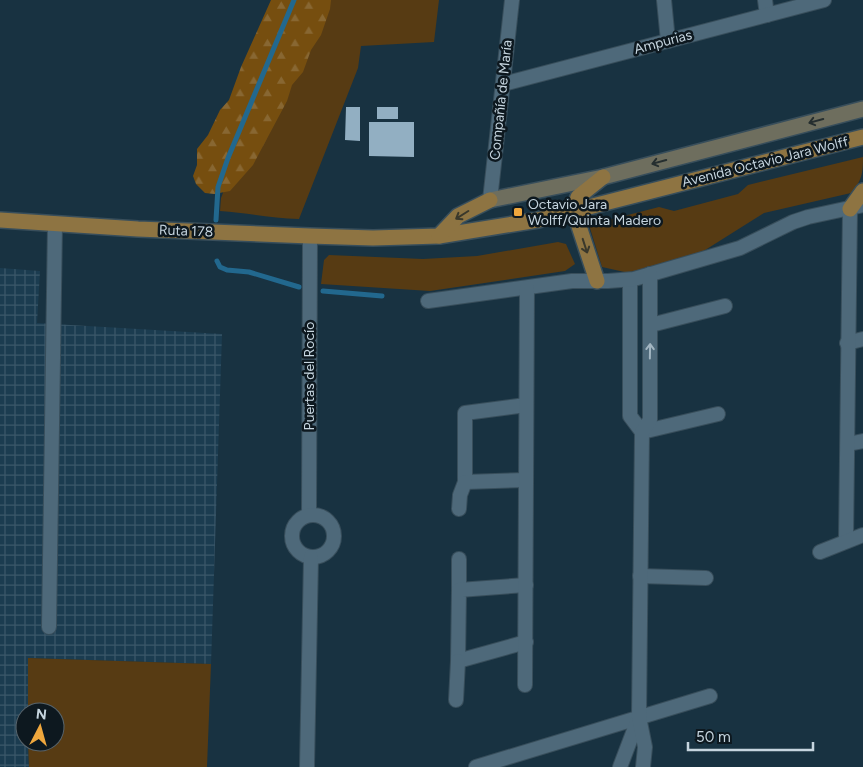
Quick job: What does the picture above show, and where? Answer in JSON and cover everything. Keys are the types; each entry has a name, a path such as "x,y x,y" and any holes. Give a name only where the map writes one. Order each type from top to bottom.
{"main road":[{"name":"Avenida Octavio Jara Wolff","path":"373,238 439,236 522,223 863,137"},
{"path":"596,281 574,211 578,197 603,177"},
{"path":"856,207 863,192"},
{"path":"439,236 458,216 490,200"},
{"name":"Ruta 178","path":"0,220 373,238"}],"street":[{"name":"Compañía de María","path":"490,200 512,0"},
{"path":"664,0 668,41"},
{"path":"765,0 767,15"},
{"name":"Ampurias","path":"503,84 824,0"},
{"name":"Avenida Octavio Jara Wolff","path":"490,200 603,177 863,109"},
{"path":"428,302 572,281 630,280 740,248 778,229 808,217 856,207 847,343 848,444 846,541"},
{"path":"49,627 55,224"},
{"name":"Puertas del Rocío","path":"309,516 310,236"},
{"path":"643,767 645,747 639,717 642,432 650,420 650,274"},
{"path":"630,280 630,416 642,432"},
{"path":"526,288 526,685"},
{"path":"651,325 724,306"},
{"path":"847,343 863,339"},
{"path":"629,372 650,372"},
{"path":"459,509 460,495 465,482 465,413 526,405"},
{"path":"642,432 718,414"},
{"path":"848,444 863,441"},
{"path":"465,482 526,480"},
{"path":"309,516 323,518 329,522 334,535 330,549 325,554 311,557 301,553 294,545 293,529 299,520 309,516"},
{"path":"820,552 863,536"},
{"path":"307,767 311,557"},
{"path":"456,700 459,559"},
{"path":"640,576 706,578"},
{"path":"459,590 526,585"},
{"path":"458,661 526,642"},
{"path":"476,767 710,696"},
{"path":"620,767 639,717"}],"shaded area":[{"path":"305,0 439,0 434,42 361,46 358,68 299,219 220,211 221,198 253,115"},
{"path":"863,157 861,177 858,185 851,193 764,213 702,252 629,273 602,267 589,225 659,207 674,211 738,194 748,185"},
{"path":"558,242 566,244 575,264 565,271 430,291 321,284 324,260 329,255 423,259 477,256"},
{"path":"0,268 40,271 37,323 222,334 211,664 28,658 28,702 15,702 15,752 28,752 29,767 0,767"},
{"path":"28,658 211,664 207,767 29,767 28,752 65,752 65,702 28,702"}],"green space":[{"path":"271,0 331,0 330,9 321,35 311,50 303,72 292,85 287,101 253,165 230,191 214,194 205,193 196,184 193,176 197,165 197,149 208,135 220,110 229,100 241,67"}],"building":[{"path":"346,107 360,107 360,141 345,140"},
{"path":"377,107 398,107 398,119 377,119"},
{"path":"369,122 414,122 414,157 369,156"}],"waterway":[{"path":"216,220 218,187 228,158 294,0"},
{"path":"217,261 220,267 227,270 249,272 299,287"},
{"path":"323,291 382,296"}],"place":[{"name":"Octavio Jara Wolff/Quinta Madero","path":"518,212"}]}
